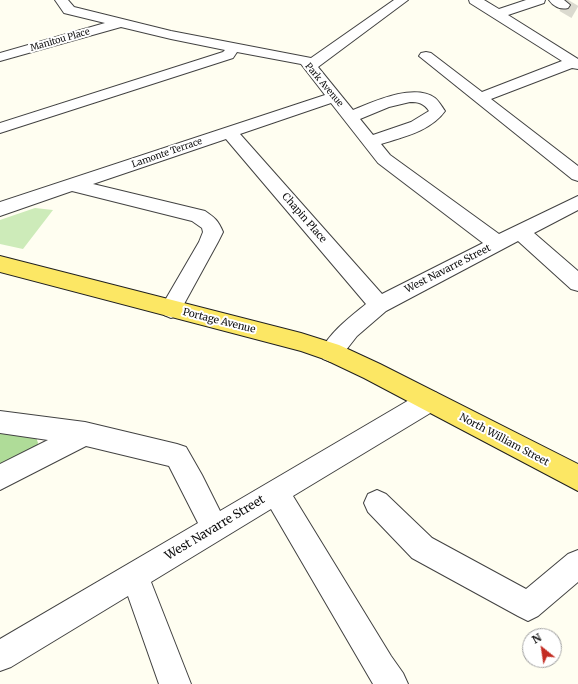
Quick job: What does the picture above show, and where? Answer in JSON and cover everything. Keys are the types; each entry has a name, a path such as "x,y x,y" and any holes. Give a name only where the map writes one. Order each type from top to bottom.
{"main road":[{"name":"Portage Avenue","path":"0,264 301,342 331,352 372,371 429,401"},
{"name":"North William Street","path":"429,401 578,478"}],"street":[{"name":"Park Avenue","path":"61,0 68,10 121,23 306,61 384,159 497,243"},
{"path":"310,66 402,0"},
{"path":"476,0 576,64"},
{"path":"498,14 539,0"},
{"name":"Manitou Place","path":"0,57 121,23"},
{"path":"0,128 228,55 234,47"},
{"path":"426,56 578,174"},
{"path":"480,98 576,64"},
{"path":"350,117 406,96 421,98 435,106 436,111 434,116 371,141"},
{"name":"Lamonte Terrace","path":"0,209 334,97"},
{"name":"Chapin Place","path":"229,132 379,305"},
{"path":"72,185 198,216 210,224 213,232 208,243 171,309"},
{"name":"West Navarre Street","path":"331,352 349,330 379,305 578,202"},
{"path":"520,232 578,283"},
{"name":"West Navarre Street","path":"0,656 429,401"},
{"path":"0,422 85,434 177,456 193,484 214,528"},
{"path":"0,477 85,434"},
{"path":"276,492 392,684"},
{"path":"377,503 422,548 528,606 578,564"},
{"path":"135,576 175,684"}],"green space":[{"path":"35,208 53,210 23,249 0,244 0,220"},
{"path":"0,433 36,437 38,443 36,451 0,471"}],"tunnel":[{"path":"563,5 575,12"}]}
